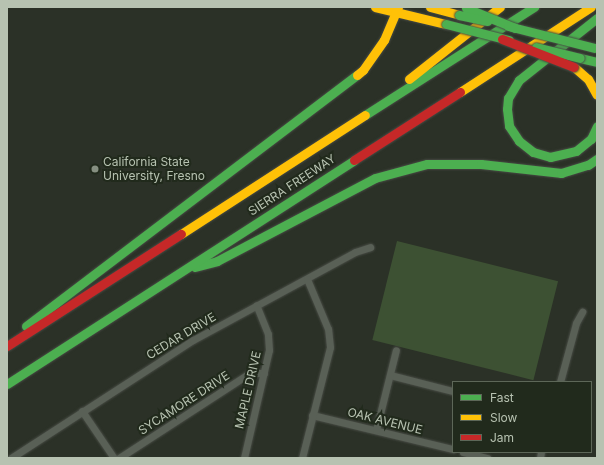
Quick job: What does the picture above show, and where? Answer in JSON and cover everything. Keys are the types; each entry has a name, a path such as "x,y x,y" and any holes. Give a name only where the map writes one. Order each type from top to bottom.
{"main road":[{"path":"375,7 397,10 446,24 597,62"},
{"path":"430,7 463,10 515,28 596,48"},
{"path":"341,133 500,7"},
{"name":"SIERRA FREEWAY","path":"7,346 341,133 534,7"},
{"name":"SIERRA FREEWAY","path":"7,384 591,7"},
{"path":"7,340 150,229 363,70 375,56 397,10"},
{"path":"597,18 519,80 508,98 507,109 509,126 519,141 533,152 546,156 560,157 576,151 591,139 597,126"},
{"path":"502,38 574,67 588,79 597,95"},
{"path":"183,270 217,261 375,178 427,164 481,164 517,170 561,173 588,165 597,159"}],"street":[{"name":"CEDAR DRIVE","path":"11,458 193,340 355,252 370,247"},
{"path":"302,458 330,347 328,329 307,279"},
{"name":"MAPLE DRIVE","path":"244,458 269,350 268,334 256,305"},
{"path":"560,381 576,323 582,312"},
{"path":"376,430 396,350"},
{"name":"SYCAMORE DRIVE","path":"119,458 250,373 264,373"},
{"path":"390,375 452,391"},
{"path":"82,411 114,458"},
{"name":"OAK AVENUE","path":"312,415 452,450"},
{"path":"467,453 488,458"}],"shaded area":[{"path":"397,241 558,281 533,380 372,340"}],"traffic: fast":[{"path":"365,115 534,7"},
{"path":"466,8 515,28"},
{"path":"459,15 487,21"},
{"path":"597,18 519,80 508,98 507,109 509,126 519,141 533,152 550,157 576,151 591,139 597,126"},
{"path":"446,24 509,40"},
{"path":"508,26 594,48"},
{"path":"536,47 580,58"},
{"path":"580,58 597,62"},
{"path":"26,326 357,75"},
{"path":"195,267 217,261 375,178 427,164 481,164 561,173 588,165 597,159"},
{"path":"7,384 354,160"}],"traffic: slow":[{"path":"375,7 446,24"},
{"path":"357,75 363,70 384,40 398,7"},
{"path":"430,7 459,15"},
{"path":"409,79 500,7"},
{"path":"460,92 591,7"},
{"path":"574,67 588,79 597,95"},
{"path":"181,234 365,115"}],"traffic: jam":[{"path":"502,39 574,67"},
{"path":"354,160 460,92"},
{"path":"7,346 181,234"}],"place":[{"name":"California State University, Fresno","path":"95,169"}]}
